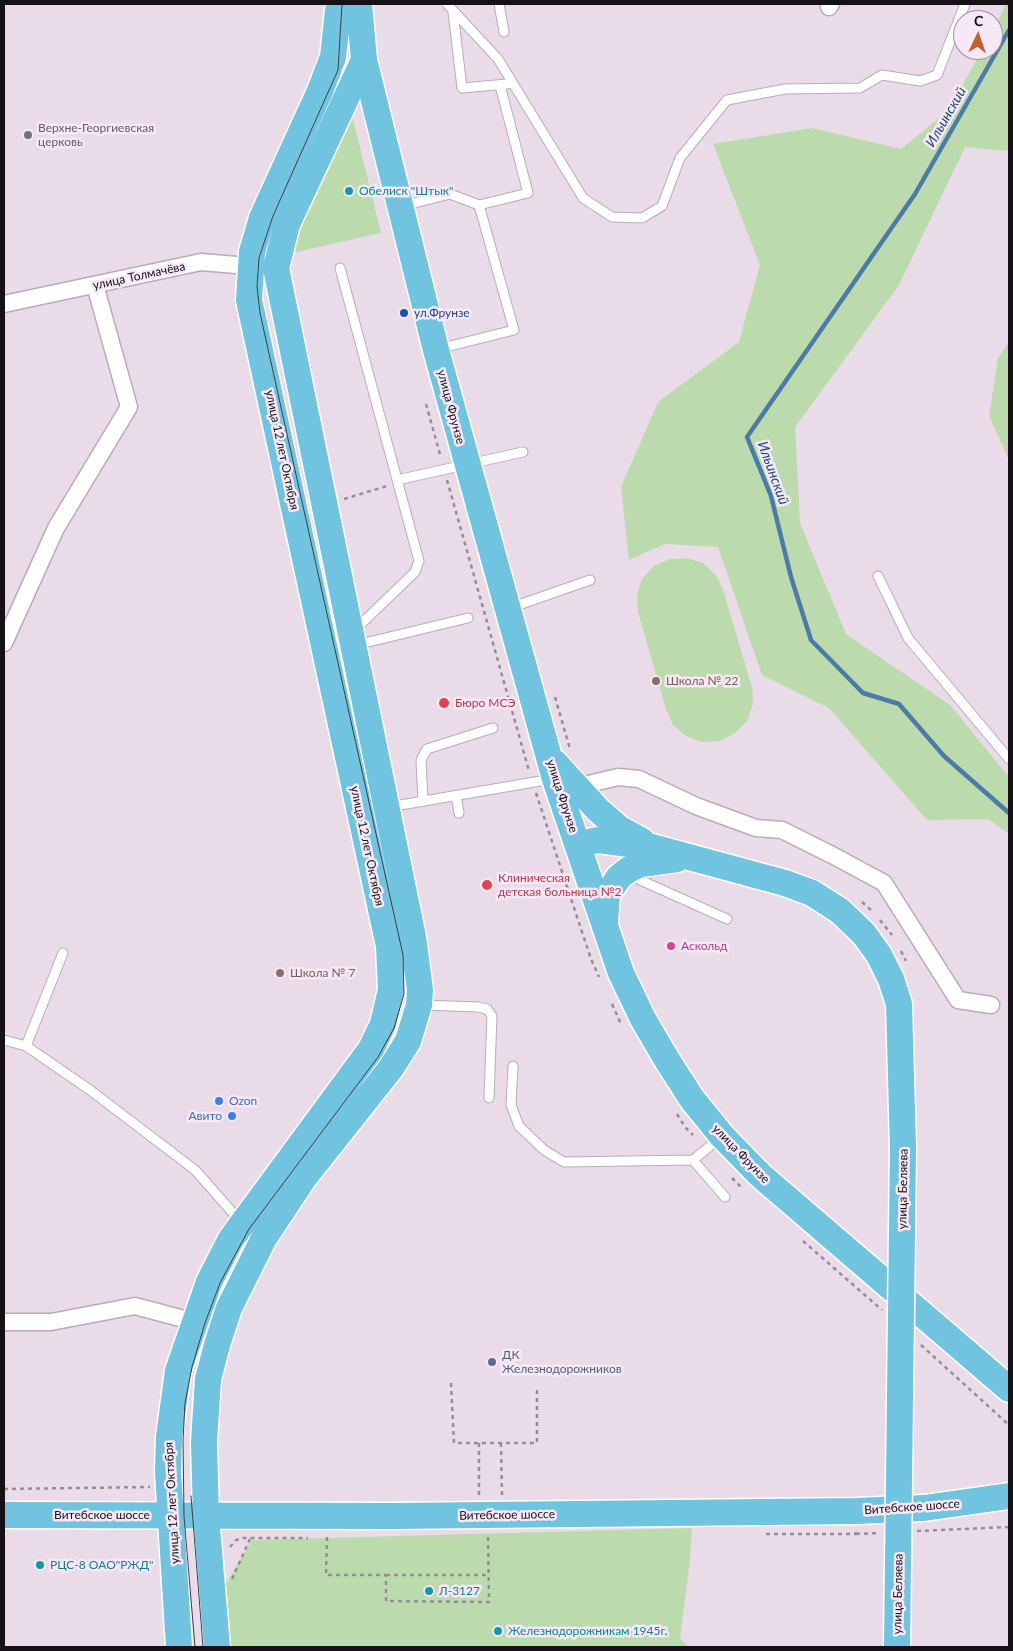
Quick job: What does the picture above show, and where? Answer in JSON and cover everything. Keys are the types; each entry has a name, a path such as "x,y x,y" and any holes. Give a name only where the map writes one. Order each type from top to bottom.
{"main road":[{"name":"улица Фрунзе","path":"344,6 364,60 436,350 508,608 563,768 579,844 605,929 621,973 643,1019 692,1099 722,1136 760,1176 1009,1389"},
{"name":"улица 12 лет Октября","path":"217,1635 206,1516 204,1442 208,1379 252,1230 371,1049 383,1024 391,990 389,946 249,300 250,266 262,218 320,91 333,57 344,6"},
{"name":"улица 12 лет Октября","path":"179,1635 171,1515 169,1437 178,1371 209,1282 252,1230 303,1179 391,1068 408,1041 419,1005 420,990 413,937 276,268 287,224 364,60"},
{"path":"563,768 598,810 620,829 652,846"},
{"path":"579,844 598,840 652,846"},
{"name":"улица Беляева","path":"652,846 812,893 840,911 864,934 879,955 891,979 899,1004 903,1148 897,1647"},
{"path":"605,929 607,895 612,885 628,870 656,860 690,858"},
{"name":"Витебское шоссе","path":"4,1514 411,1516 857,1511 924,1508 1009,1496"}],"street":[{"name":"улица Толмачёва","path":"4,304 201,262 276,268"},
{"path":"4,643 56,528 129,407 95,285"},
{"path":"563,768 639,779 696,806 756,828 782,830 884,883 958,1000 991,1005"},
{"path":"4,1322 51,1322 135,1306 195,1322"}],"lane":[{"path":"499,4 504,32"},
{"path":"450,8 498,59 583,198 612,217 642,218 662,206 680,158 727,100 786,89 860,88 882,76 920,81 937,75 965,4"},
{"path":"450,8 462,88 513,84"},
{"path":"400,207 450,194 479,205 528,194 500,85"},
{"path":"436,350 514,330 479,205"},
{"path":"340,268 419,561 415,572 361,624 352,636"},
{"path":"397,482 523,452"},
{"path":"878,576 908,638 1009,759"},
{"path":"508,608 590,580"},
{"path":"352,636 468,618"},
{"path":"423,801 421,760 427,749 494,728"},
{"path":"387,807 456,796 563,768"},
{"path":"456,796 459,813"},
{"path":"628,870 630,875 727,919"},
{"path":"26,1046 63,953"},
{"path":"419,1005 487,1009 492,1016 489,1098"},
{"path":"4,1040 26,1046 90,1090 195,1170 252,1230"},
{"path":"513,1066 511,1105 519,1126 544,1150 564,1162 693,1160 722,1136"},
{"path":"693,1160 725,1197"}],"path":[{"path":"342,499 397,482"},
{"path":"554,693 563,768"},
{"path":"858,899 871,911"},
{"path":"878,918 895,940"},
{"path":"900,948 907,963"},
{"path":"731,1176 744,1190"},
{"path":"797,1235 886,1313"},
{"path":"915,1340 1009,1424"},
{"path":"451,1383 454,1443 537,1443 536,1388"},
{"path":"479,1442 479,1502"},
{"path":"501,1443 502,1502"},
{"path":"4,1490 150,1487"},
{"path":"916,1531 1009,1527"},
{"path":"856,1534 886,1532"},
{"path":"386,1575 386,1601 489,1602 488,1536"},
{"path":"326,1537 326,1575 488,1575"},
{"path":"230,1582 250,1538"}],"green space":[{"path":"1006,4 1009,4 1009,151 965,147 899,285 795,427 800,523 846,634 950,705 1009,777 1009,834 988,819 927,820 829,708 762,675 718,547 665,544 629,560 621,487 658,402 739,342 760,265 713,144 812,128 901,149 948,111 976,60 1003,60 1003,10"},
{"path":"342,115 353,119 381,233 270,258"},
{"path":"1009,342 1009,460 989,416 998,358"},
{"path":"687,558 703,563 716,575 723,590 752,687 753,704 747,721 735,733 720,741 702,742 686,736 673,725 666,709 638,612 637,595 642,579 654,566 670,559"},
{"path":"692,1528 680,1638 688,1647 219,1647 219,1595 252,1540"}],"waterway":[{"name":"Ильинский","path":"1009,30 915,194 747,437 771,496 791,577 811,640 863,693 899,704 944,756 1009,813"}],"tram line":[{"path":"195,1647 184,1516 183,1441 185,1403 192,1367 205,1323 220,1283 249,1229 378,1057 394,1028 404,994 403,955 260,313 257,286 259,258 273,216 338,70 342,4"},
{"path":"191,1496 203,1647"}],"place":[{"name":"Верхне-Георгиевская церковь","path":"28,135"},
{"name":"Обелиск \"Штык\"","path":"349,191"},
{"name":"ул.Фрунзе","path":"404,313"},
{"name":"Школа № 22","path":"656,681"},
{"name":"Бюро МСЭ","path":"444,703"},
{"name":"Клиническая детская больница №2","path":"487,885"},
{"name":"Аскольд","path":"671,946"},
{"name":"Школа № 7","path":"280,973"},
{"name":"Ozon","path":"219,1101"},
{"name":"Авито","path":"232,1116"},
{"name":"ДК Железнодорожников","path":"492,1362"},
{"name":"РЦС-8 ОАО\"РЖД\"","path":"40,1565"},
{"name":"Л-3127","path":"429,1591"},
{"name":"Железнодорожникам 1945г.","path":"498,1631"}]}
